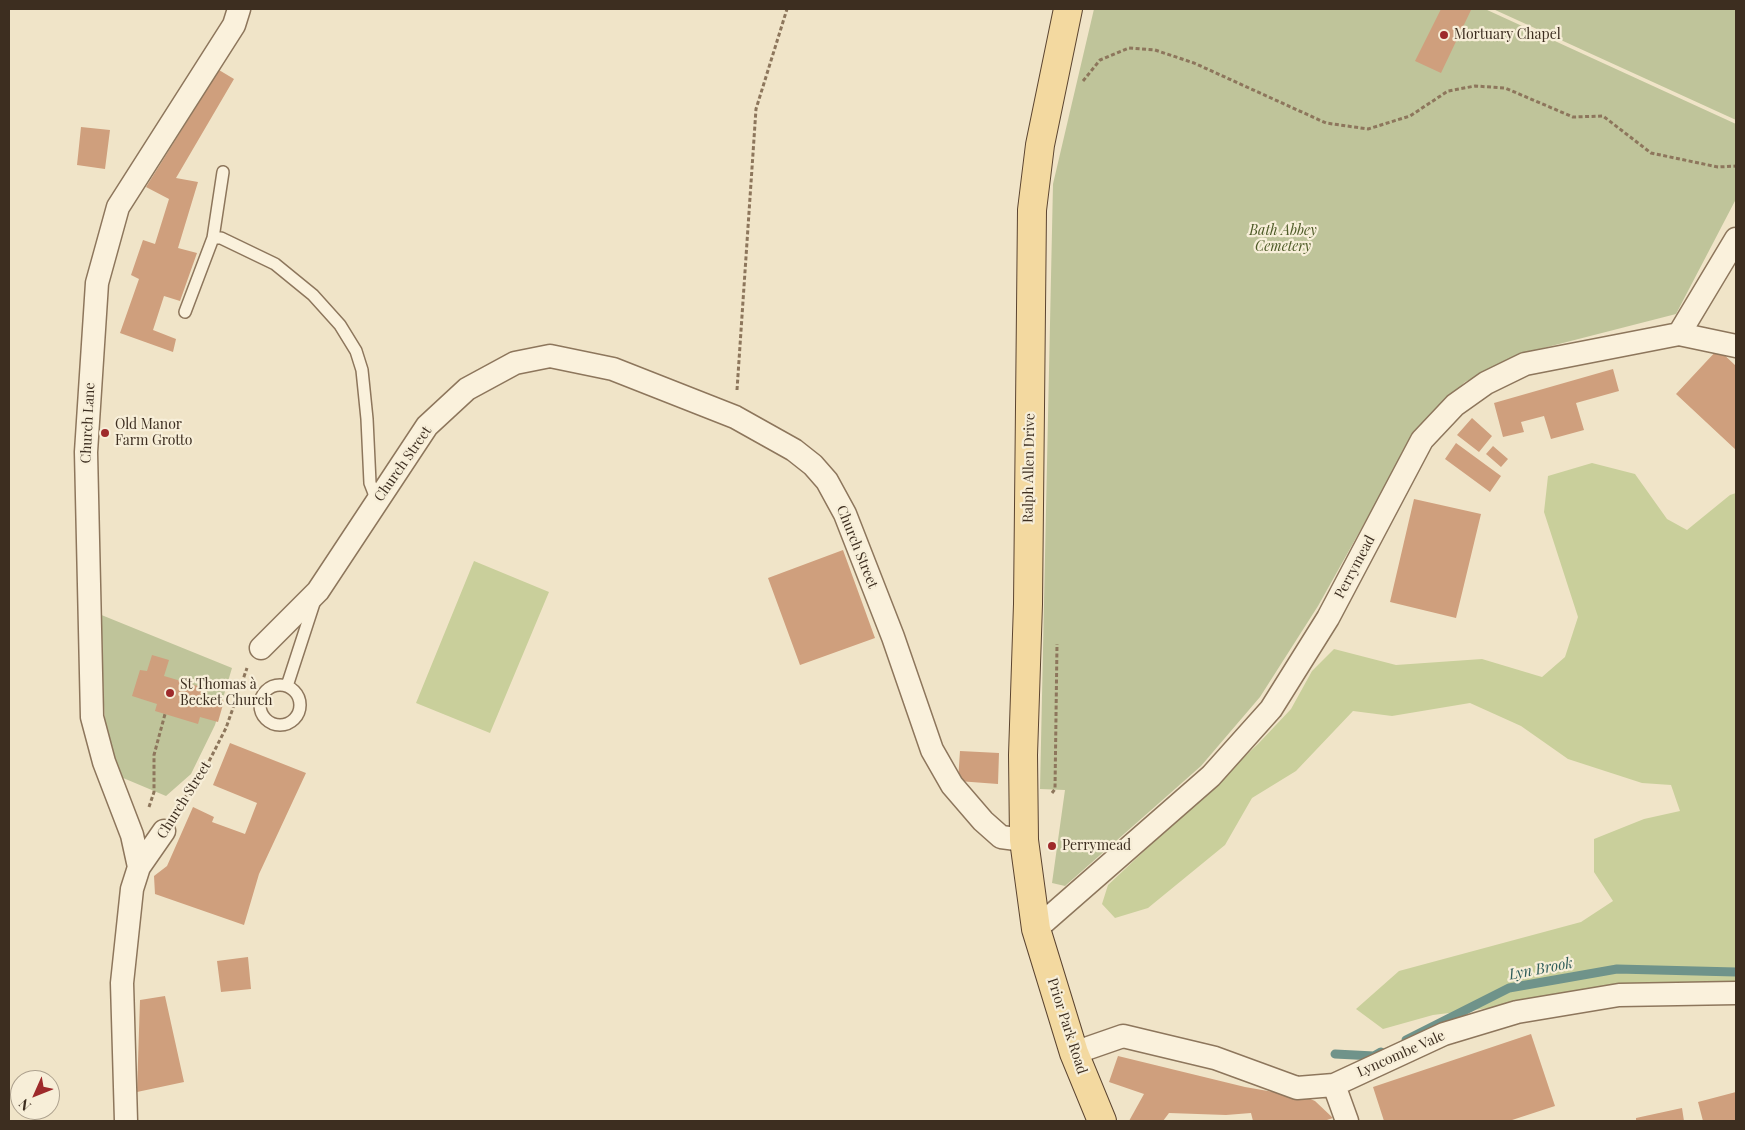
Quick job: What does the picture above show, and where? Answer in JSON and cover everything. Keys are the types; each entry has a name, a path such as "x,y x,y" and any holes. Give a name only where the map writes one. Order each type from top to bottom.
{"main road":[{"name":"Ralph Allen Drive","path":"1036,929 1024,840 1023,755 1028,604 1032,210 1040,145 1068,9"},
{"name":"Prior Park Road","path":"1036,929 1074,1053 1102,1121"}],"street":[{"name":"Church Lane","path":"140,867 132,835 104,762 92,717 86,452 97,283 118,207 234,25 239,9"},
{"path":"1679,334 1736,239"},
{"name":"Perrymead","path":"1036,929 1211,776 1271,709 1328,618 1422,440 1454,405 1486,383 1525,364 1679,334 1736,346"},
{"name":"Church Street","path":"260,648 318,591 427,426 467,389 515,363 550,356 613,369 735,417 794,450 813,465 827,481 845,514 893,637 932,750 952,785 983,821 1000,837 1024,840"},
{"name":"Church Street","path":"126,1121 122,984 132,889 140,867 159,840"},
{"name":"Lyncombe Vale","path":"1074,1053 1123,1036 1215,1058 1298,1088 1334,1085 1444,1034 1517,1012 1619,995 1736,993"},
{"path":"1334,1085 1347,1121"}],"lane":[{"path":"185,312 213,238 223,172"},
{"path":"213,238 221,238 275,264 313,295 340,325 356,350 362,370 370,454 370,483 377,502"},
{"path":"286,686 318,591"}],"path":[{"path":"735,417 756,109 787,9"},
{"path":"1082,83 1100,60 1129,48 1155,50 1194,63 1326,123 1368,130 1410,116 1448,91 1475,86 1505,88 1573,117 1603,116 1651,153 1718,167 1736,166"},
{"path":"1050,796 1055,789 1057,640"},
{"name":"Church Street","path":"159,840 180,802 200,777 226,728 251,660 260,648"},
{"path":"159,840 145,819 154,792 156,773 154,755 165,714"}],"green space":[{"name":"Bath Abbey Cemetery","path":"1094,9 1485,9 1736,124 1736,199 1676,314 1520,354 1465,382 1418,427 1318,606 1260,697 1201,766 1065,886 1052,883 1065,790 1040,789 1053,184"},
{"path":"1493,9 1736,9 1736,120"},
{"path":"1592,463 1635,474 1667,519 1687,530 1730,495 1736,493 1736,984 1506,1006 1433,1015 1383,1029 1356,1009 1399,971 1581,922 1613,901 1594,872 1594,839 1644,819 1680,811 1671,785 1642,783 1568,759 1521,726 1470,703 1392,716 1353,711 1296,771 1252,798 1225,845 1148,908 1115,918 1102,904 1108,885 1258,744 1291,709 1312,671 1334,649 1396,665 1482,659 1542,677 1565,657 1578,617 1544,512 1548,476"},
{"path":"474,561 549,592 490,733 416,703"},
{"path":"99,614 232,668 215,725 191,774 166,796 116,775 105,723"}],"building":[{"name":"Mortuary Chapel","path":"1441,9 1471,10 1441,73 1415,61"},
{"path":"219,70 234,79 176,178 198,182 178,248 197,253 180,301 164,296 153,330 176,339 173,352 120,333 139,279 131,275 143,240 155,244 169,199 146,187"},
{"path":"81,127 110,130 105,169 77,165"},
{"path":"1718,349 1736,366 1736,450 1676,394"},
{"path":"1613,369 1619,391 1576,403 1584,430 1551,439 1544,416 1521,422 1524,432 1503,437 1494,403"},
{"path":"1472,418 1492,436 1479,452 1457,435"},
{"path":"1456,443 1501,476 1490,492 1445,459"},
{"path":"1493,446 1508,459 1501,467 1486,454"},
{"path":"1414,499 1481,514 1456,618 1390,602"},
{"path":"843,550 875,638 800,665 768,578"},
{"name":"St Thomas à Becket Church","path":"152,655 169,660 164,676 208,689 206,696 224,701 218,722 200,717 198,724 155,711 157,704 132,696 140,670 147,671"},
{"path":"230,743 306,773 259,874 244,925 155,894 154,876 167,866 193,807 214,817 212,822 245,834 257,803 213,785"},
{"path":"960,751 999,753 998,784 958,781"},
{"path":"248,957 251,989 221,992 217,961"},
{"path":"165,996 184,1082 137,1092 140,1000"},
{"path":"1531,1034 1555,1106 1509,1121 1384,1121 1373,1087"},
{"path":"1118,1056 1245,1087 1308,1098 1315,1101 1333,1118 1324,1121 1253,1121 1251,1113 1226,1115 1169,1113 1163,1121 1129,1121 1144,1094 1109,1082"},
{"path":"1736,1092 1736,1121 1703,1121 1698,1102"},
{"path":"1682,1108 1684,1121 1636,1121 1636,1118"}],"waterway":[{"name":"Lyn Brook","path":"1406,1040 1509,988 1617,969 1736,972"},
{"name":"Lyn Brook","path":"1335,1054 1374,1056 1381,1052"}],"place":[{"name":"Mortuary Chapel","path":"1444,35"},
{"name":"Old Manor Farm Grotto","path":"105,433"},
{"name":"St Thomas à Becket Church","path":"170,693"},
{"name":"Perrymead","path":"1052,846"}]}
